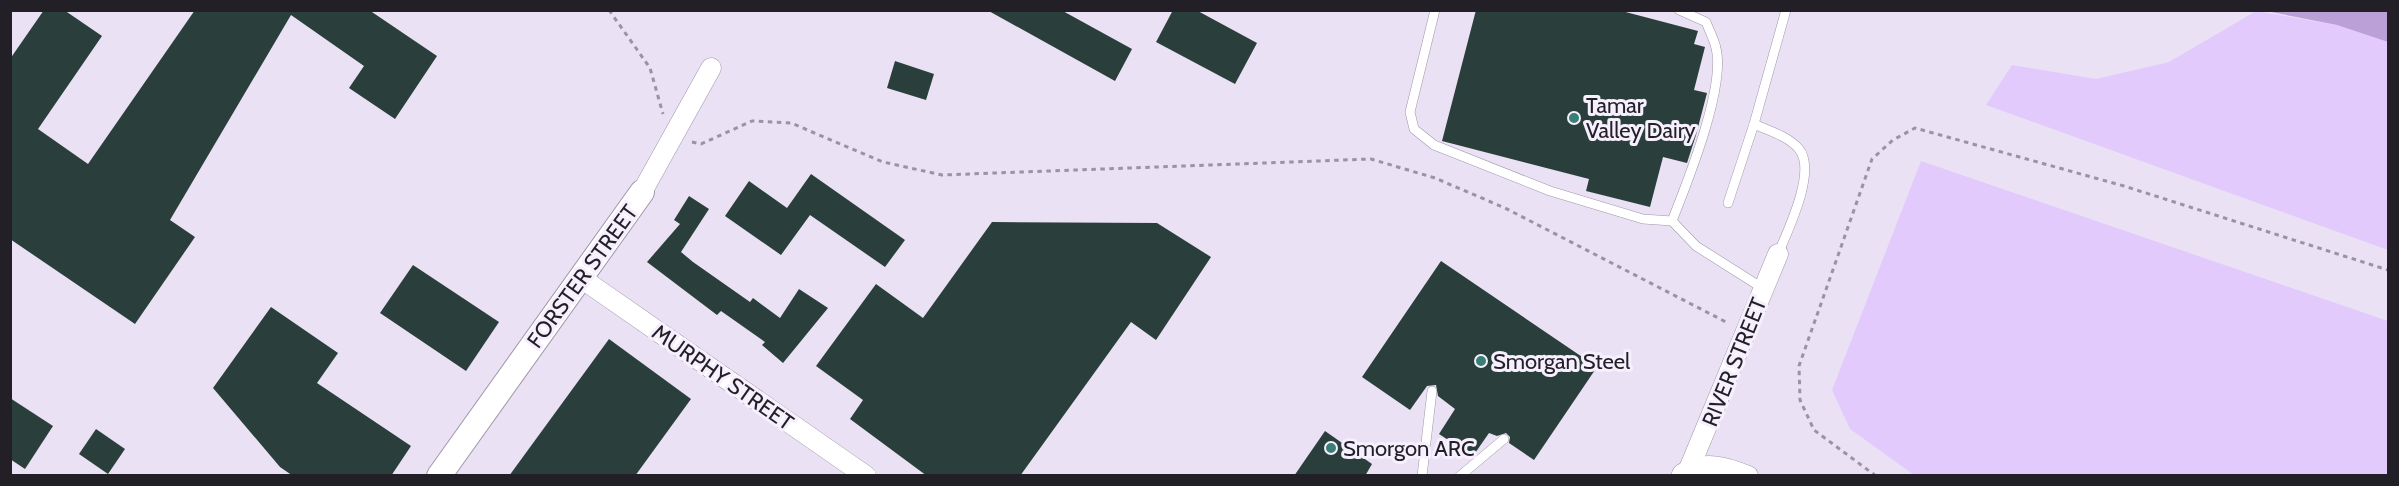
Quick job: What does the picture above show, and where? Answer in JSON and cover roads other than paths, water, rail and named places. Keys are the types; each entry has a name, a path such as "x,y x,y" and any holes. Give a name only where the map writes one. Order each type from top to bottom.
{"street":[{"name":"FORSTER STREET","path":"439,476 642,192 711,68"},
{"name":"RIVER STREET","path":"1685,472 1778,254"},
{"name":"MURPHY STREET","path":"581,278 866,476"},
{"path":"1685,472 1708,466 1727,467 1748,476"}],"lane":[{"path":"1435,10 1410,112 1414,129 1434,145 1550,191 1643,219 1672,221 1696,246 1764,289"},
{"path":"1672,221 1693,167 1714,95 1717,50 1706,22 1678,10"},
{"path":"1728,204 1754,124 1786,10"},
{"path":"1754,124 1787,139 1800,150 1806,167 1794,215 1778,254"},
{"path":"1422,476 1432,390"},
{"path":"1460,476 1504,439"}],"place":[{"name":"Tamar Valley Dairy","path":"1574,118"},
{"name":"Smorgan Steel","path":"1481,361"},
{"name":"Smorgon ARC","path":"1331,448"}]}
